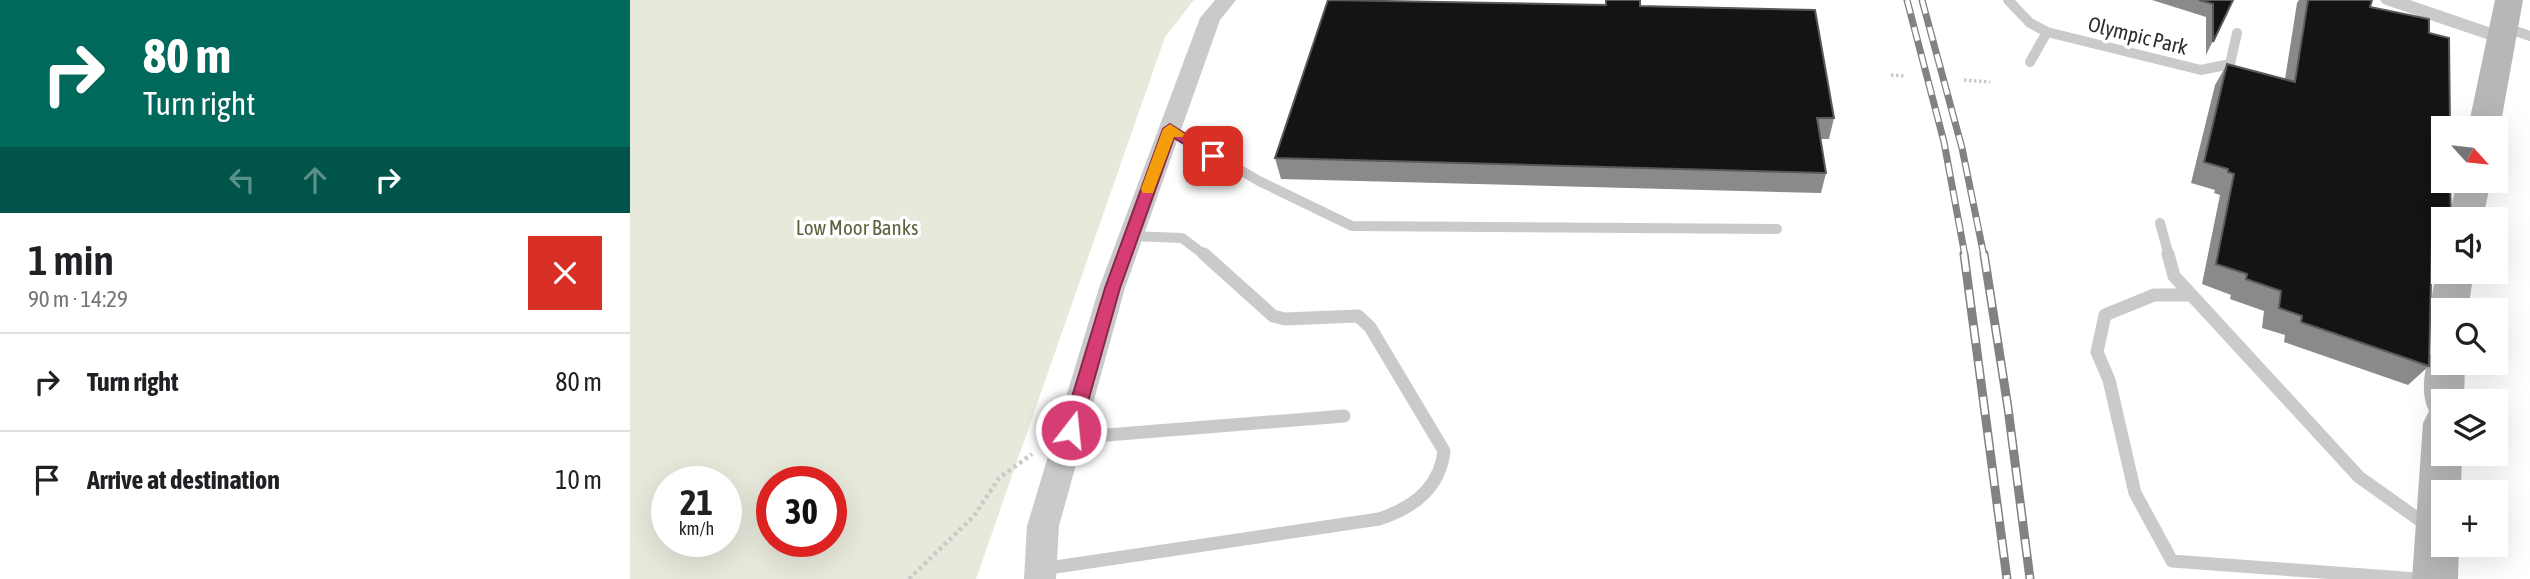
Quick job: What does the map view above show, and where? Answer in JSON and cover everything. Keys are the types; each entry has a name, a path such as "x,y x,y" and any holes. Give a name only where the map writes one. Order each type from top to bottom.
{"street":[{"path":"1040,574 1043,526 1112,288 1210,18 1226,0"},
{"path":"2390,0 2511,26 2487,116"},
{"path":"2435,579 2436,557"}],"lane":[{"name":"Olympic Park","path":"2008,0 2030,23 2047,32 2201,70 2231,64 2237,33"},
{"path":"2030,62 2047,32"},
{"path":"1170,129 1278,192 1352,226 1777,229"},
{"path":"2160,223 2174,276 2359,477 2431,528"},
{"path":"1040,574 1396,515 1429,492 1444,461 1444,452 1370,327 1358,316 1285,319 1273,316 1192,243 1182,238 1131,236"},
{"path":"2191,295 2154,295 2105,315 2097,352 2109,380 2135,493 2172,561 2417,579"},
{"path":"1069,434 1107,435 1344,416"}],"path":[{"path":"1891,75 1906,76"},
{"path":"1964,80 1990,82"},
{"path":"909,579 974,516 999,478"}],"green space":[{"name":"Low Moor Banks","path":"630,0 1194,0 1165,37 976,579 630,579"}],"building":[{"path":"1328,0 1606,5 1606,0 1640,0 1640,6 1815,10 1834,118 1817,118 1826,173 1275,158"},
{"path":"2199,0 2233,0 2213,42 2213,4"},
{"path":"2308,0 2372,0 2370,7 2429,19 2429,33 2449,38 2450,116 2431,116 2431,193 2450,193 2451,207 2431,207 2429,366 2301,322 2302,316 2279,308 2281,291 2246,279 2247,274 2216,264 2234,174 2228,172 2228,169 2204,162 2227,64 2295,82"}],"railway":[{"path":"1907,0 1944,142 1965,256"},
{"path":"1922,0 1962,148 1984,256"},
{"path":"1964,254 2007,579"},
{"path":"1984,254 2008,408 2030,579"}],"slow traffic":[{"path":"1148,189 1170,129 1178,134"}],"route":[{"path":"1071,430 1112,288 1170,129 1213,156"}]}
